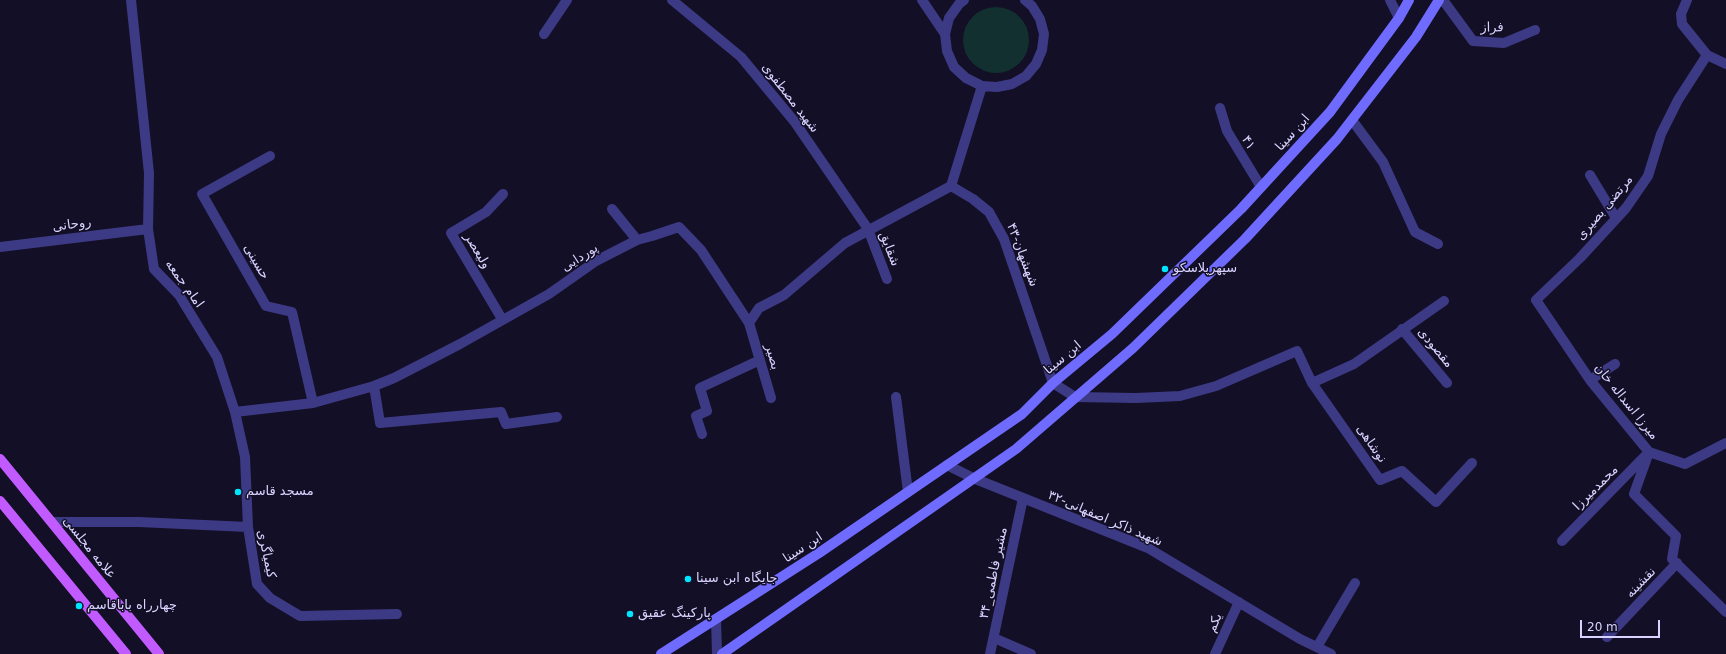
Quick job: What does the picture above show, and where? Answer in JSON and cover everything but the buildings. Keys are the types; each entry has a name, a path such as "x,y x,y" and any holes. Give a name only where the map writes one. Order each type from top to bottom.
{"main road":[{"name":"ابن سینا","path":"661,654 819,554 1022,414 1054,383 1112,334 1241,209 1330,112 1399,18 1409,0"},
{"path":"722,654 1016,449 1133,348 1245,239 1337,139 1416,37 1439,0"},
{"name":"علامه مجلسی","path":"0,459 159,654"},
{"path":"0,501 126,654"}],"street":[{"name":"امام جمعه","path":"131,0 149,173 148,229 154,269 179,295 217,357 235,412 245,457 248,527"},
{"path":"544,34 567,0"},
{"name":"شهید مصطفوی","path":"672,0 741,58 794,120 868,230"},
{"path":"922,0 945,34"},
{"path":"964,0 959,4 949,18 945,34 947,52 954,67 966,78 982,86 997,87 1012,84 1026,76 1036,64 1042,50 1044,34 1040,19 1032,6 1025,0"},
{"path":"1390,0 1399,18"},
{"name":"فراز","path":"1444,0 1473,41 1504,43 1535,30"},
{"path":"1687,0 1683,6 1681,14 1682,24 1707,54 1726,64"},
{"name":"مرتضی بصیری","path":"1536,300 1580,258 1626,208 1648,176 1661,134 1678,100 1707,54"},
{"path":"749,323 759,308 784,294 845,243 951,186 982,86"},
{"name":"۴۱","path":"1220,108 1227,131 1261,187"},
{"path":"1352,120 1383,162 1415,232 1438,244"},
{"name":"حسینی","path":"270,156 202,194 266,306 292,312 313,403"},
{"path":"1590,175 1616,218"},
{"name":"۴۳-شهشهان","path":"951,186 973,199 989,212 1004,239 1054,383"},
{"name":"ولیعصر","path":"502,319 451,233 486,212 503,194"},
{"path":"612,209 637,240"},
{"name":"پوردایی","path":"374,386 394,378 549,294 596,261 637,240 679,227 701,250 749,323"},
{"name":"روحانی","path":"0,247 148,229"},
{"name":"شقایق","path":"868,230 887,279"},
{"name":"میرزا اسداله خان","path":"1536,300 1590,380 1649,452 1634,494 1676,536 1672,559 1677,563"},
{"path":"1054,383 1075,398 1180,396 1216,386 1297,351 1312,383 1354,364 1444,301"},
{"name":"بصیر","path":"749,323 771,398"},
{"name":"مقصودی","path":"1402,330 1447,383"},
{"path":"702,434 696,416 707,411 700,388 760,360"},
{"path":"1590,380 1615,364"},
{"name":"نوشاهی","path":"1312,383 1380,480 1402,471 1436,502 1472,463"},
{"path":"235,412 313,403 374,386 380,423 501,412 506,424 557,417"},
{"path":"896,397 908,492"},
{"path":"1649,452 1685,464 1726,443"},
{"name":"محمدمیرزا","path":"1562,541 1649,452"},
{"name":"۳۲-شهید ذاکر اصفهانی","path":"947,465 973,478 1148,548 1331,654"},
{"name":"۳۴_مشیر فاطمی","path":"990,654 1023,498"},
{"name":"کیمیاگری","path":"52,522 139,522 248,527 257,584 270,598 300,616 397,614"},
{"path":"1677,563 1726,612"},
{"name":"نقشینه","path":"1607,637 1677,563"},
{"path":"1317,647 1355,583"},
{"name":"یکم","path":"1215,654 1239,602"},
{"path":"716,619 717,654"},
{"path":"994,638 1031,654"}],"green space":[{"path":"996,7 1009,10 1019,17 1026,27 1029,40 1026,53 1019,63 1009,70 996,73 983,70 973,63 966,53 963,40 966,27 973,17 983,10"}],"place":[{"name":"سپهرپلاسکو","path":"1165,269"},
{"name":"مسجد قاسم","path":"238,492"},
{"name":"جایگاه ابن سینا","path":"688,579"},
{"name":"چهارراه باباقاسم","path":"79,606"},
{"name":"پارکینگ عقیق","path":"630,614"}]}
